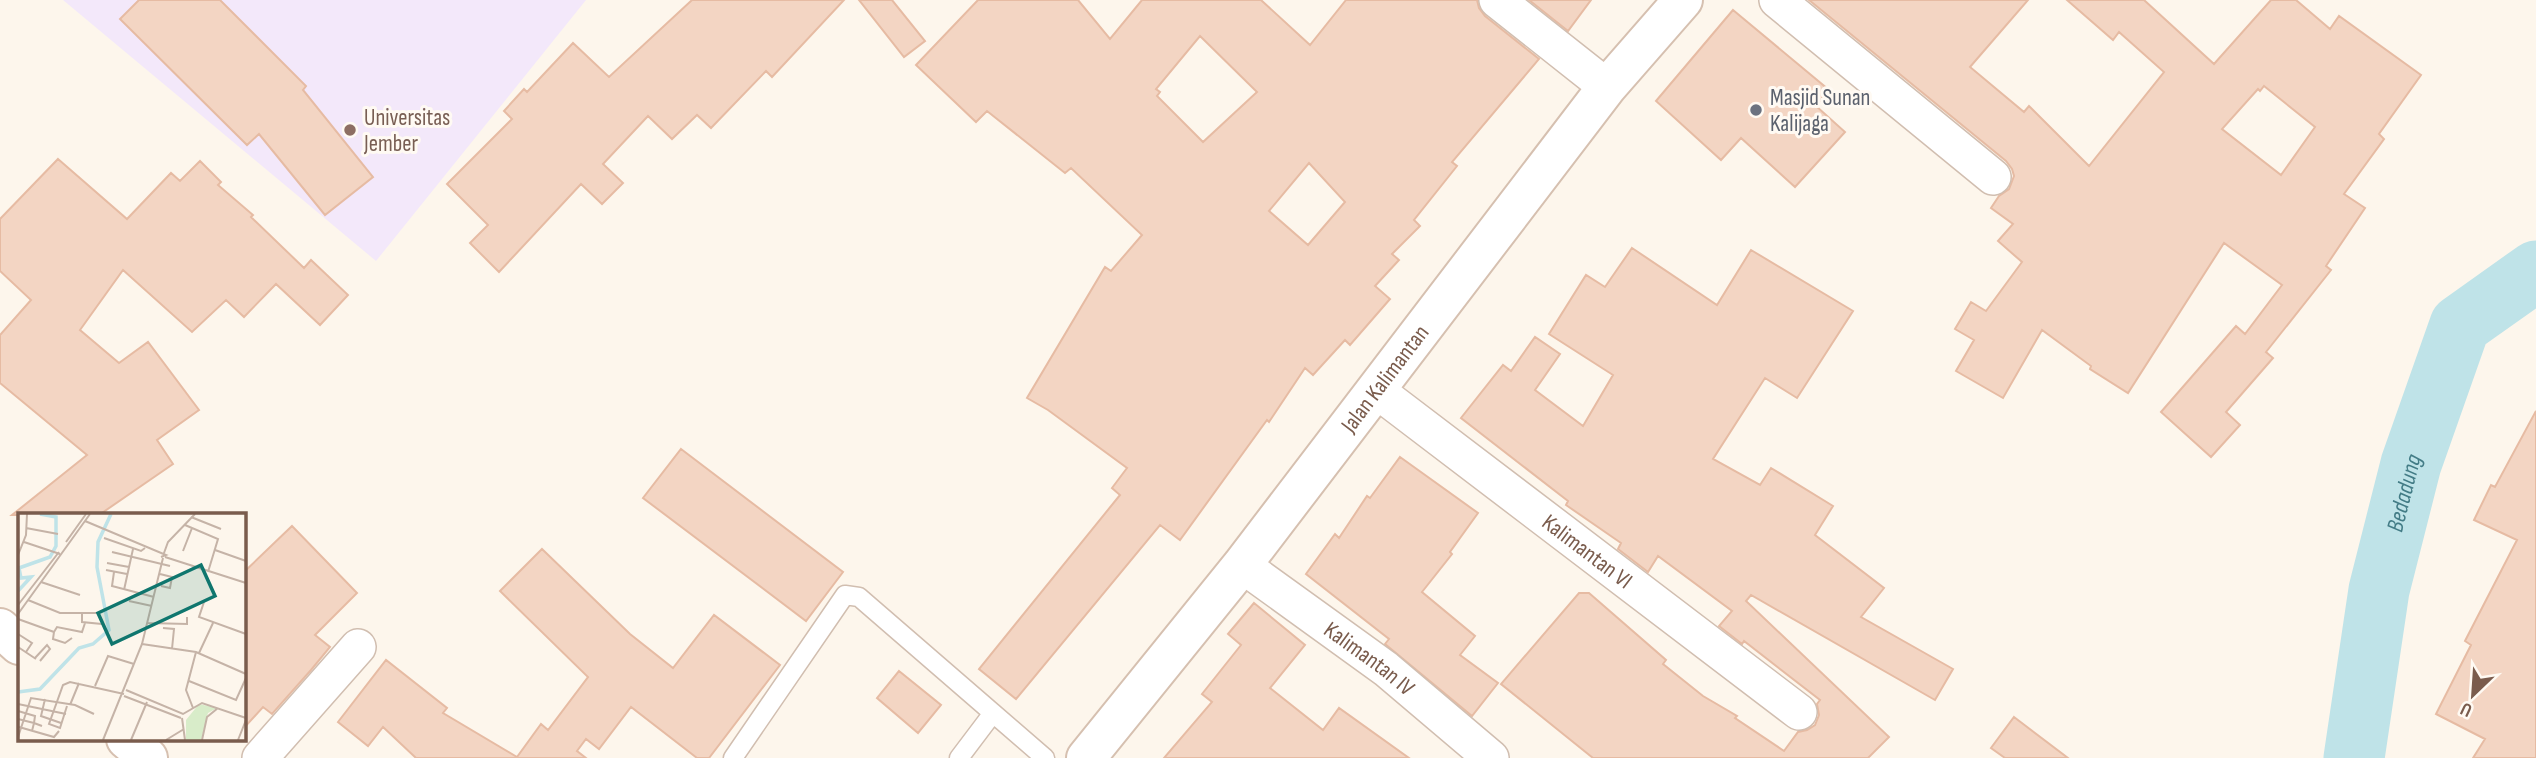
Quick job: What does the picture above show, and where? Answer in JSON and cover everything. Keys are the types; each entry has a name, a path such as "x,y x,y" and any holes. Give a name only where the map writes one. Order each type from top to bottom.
{"main road":[{"name":"Jalan Kalimantan","path":"1086,758 1242,565 1607,87 1683,0"},
{"path":"0,628 18,644"},
{"path":"126,740 148,758"}],"street":[{"path":"1497,0 1607,87"},
{"path":"1777,0 1993,177"},
{"name":"Kalimantan VI","path":"1376,390 1799,712"},
{"name":"Kalimantan IV","path":"1242,565 1386,669 1491,758"},
{"path":"260,758 358,647"}],"lane":[{"path":"733,758 845,596 859,597 1045,758"},
{"path":"959,758 993,713"}],"shaded area":[{"name":"Universitas Jember","path":"63,0 586,0 376,261"}],"building":[{"path":"139,0 220,0 306,86 303,90 373,177 325,215 259,134 247,145 120,19"},
{"path":"692,0 844,0 772,77 766,71 711,128 697,115 672,139 648,116 603,164 623,183 602,204 581,184 499,272 470,243 488,225 447,184 512,119 504,111 524,89 527,92 573,43 609,77"},
{"path":"859,0 892,0 925,41 904,57"},
{"path":"978,0 1078,0 1110,39 1142,0 1261,0 1310,45 1346,0 1477,0 1485,16 1539,59 1452,162 1457,166 1414,220 1420,226 1392,254 1399,260 1375,286 1390,299 1350,345 1345,340 1313,375 1305,368 1269,422 1267,420 1180,540 1160,525 1016,699 979,669 1120,495 1112,488 1127,468 1048,410 1027,398 1105,267 1111,271 1142,235 1071,168 1065,173 987,111 976,122 916,65","holes":["1200,36 1257,92 1203,142 1157,96 1160,92 1156,89","1309,163 1345,202 1308,245 1269,211"]},
{"path":"1529,0 1591,0 1568,31"},
{"path":"1809,0 2028,0 1970,67 2024,112 2029,106 2089,166 2164,72 2119,32 2113,40 2067,0 2144,0 2214,64 2271,0 2296,0 2330,29 2339,16 2421,75 2379,134 2384,139 2344,194 2365,208 2326,266 2331,270 2266,352 2273,358 2226,412 2240,425 2211,457 2161,412 2236,326 2245,334 2282,285 2224,243 2128,393 2090,369 2091,366 2042,330 2003,398 1956,371 1974,340 1955,329 1971,302 1986,311 2022,262 1998,241 2013,224 1991,208 1999,196 2009,189 2014,176 2006,161","holes":["2264,86 2315,127 2281,175 2222,129 2258,89 2260,91"]},
{"name":"Masjid Sunan Kalijaga","path":"1733,10 1829,90 1816,106 1845,132 1795,187 1741,138 1721,160 1656,101"},
{"path":"58,159 127,219 171,173 180,181 200,161 221,182 218,185 253,215 251,217 304,268 311,260 348,295 320,325 276,284 244,317 226,300 192,332 123,270 80,330 119,363 148,342 199,410 157,440 173,464 102,513 12,515 87,455 0,383 0,335 31,300 0,271 0,219"},
{"path":"1632,248 1717,305 1751,250 1853,311 1797,398 1765,378 1713,459 1760,485 1771,468 1833,506 1815,535 1884,588 1861,617 1953,669 1935,700 1751,595 1746,601 1889,737 1868,758 1593,758 1501,684 1579,593 1589,593 1666,660 1663,664 1703,696 1737,716 1735,718 1784,751 1798,732 1815,725 1819,715 1817,704 1820,700 1744,641 1742,644 1719,626 1732,611 1658,556 1648,572 1618,549 1621,543 1566,505 1568,501 1461,418 1503,365 1511,371 1535,337 1560,354 1535,390 1583,426 1613,375 1549,334 1586,275 1605,287"},
{"path":"2536,411 2536,758 2473,758 2485,739 2436,714 2471,645 2465,641 2517,540 2474,520 2491,485 2495,487"},
{"path":"681,449 843,572 806,621 643,498"},
{"path":"1400,457 1478,513 1450,552 1452,554 1422,592 1475,636 1460,655 1498,683 1472,716 1385,644 1389,639 1306,574 1335,534 1339,538 1367,496 1370,498"},
{"path":"292,526 357,593 315,635 330,647 311,670 272,714 263,707 245,727 245,571"},
{"path":"542,549 630,634 673,668 714,615 780,665 709,758 697,758 631,707 599,749 586,739 577,751 586,758 416,758 383,727 368,746 338,722 386,660 447,708 443,713 517,757 541,724 548,730 588,677 500,591"},
{"path":"1254,603 1305,645 1270,688 1323,730 1339,708 1409,758 1164,758 1212,702 1202,694 1241,645 1228,634"},
{"path":"899,671 941,705 918,733 877,698"},
{"path":"2014,717 2068,758 2005,758 1991,748"}],"waterway":[{"name":"Bedadung","path":"2354,758 2379,590 2411,464 2460,325 2536,271"}],"place":[{"name":"Masjid Sunan Kalijaga","path":"1756,110"},
{"name":"Universitas Jember","path":"350,130"}]}
